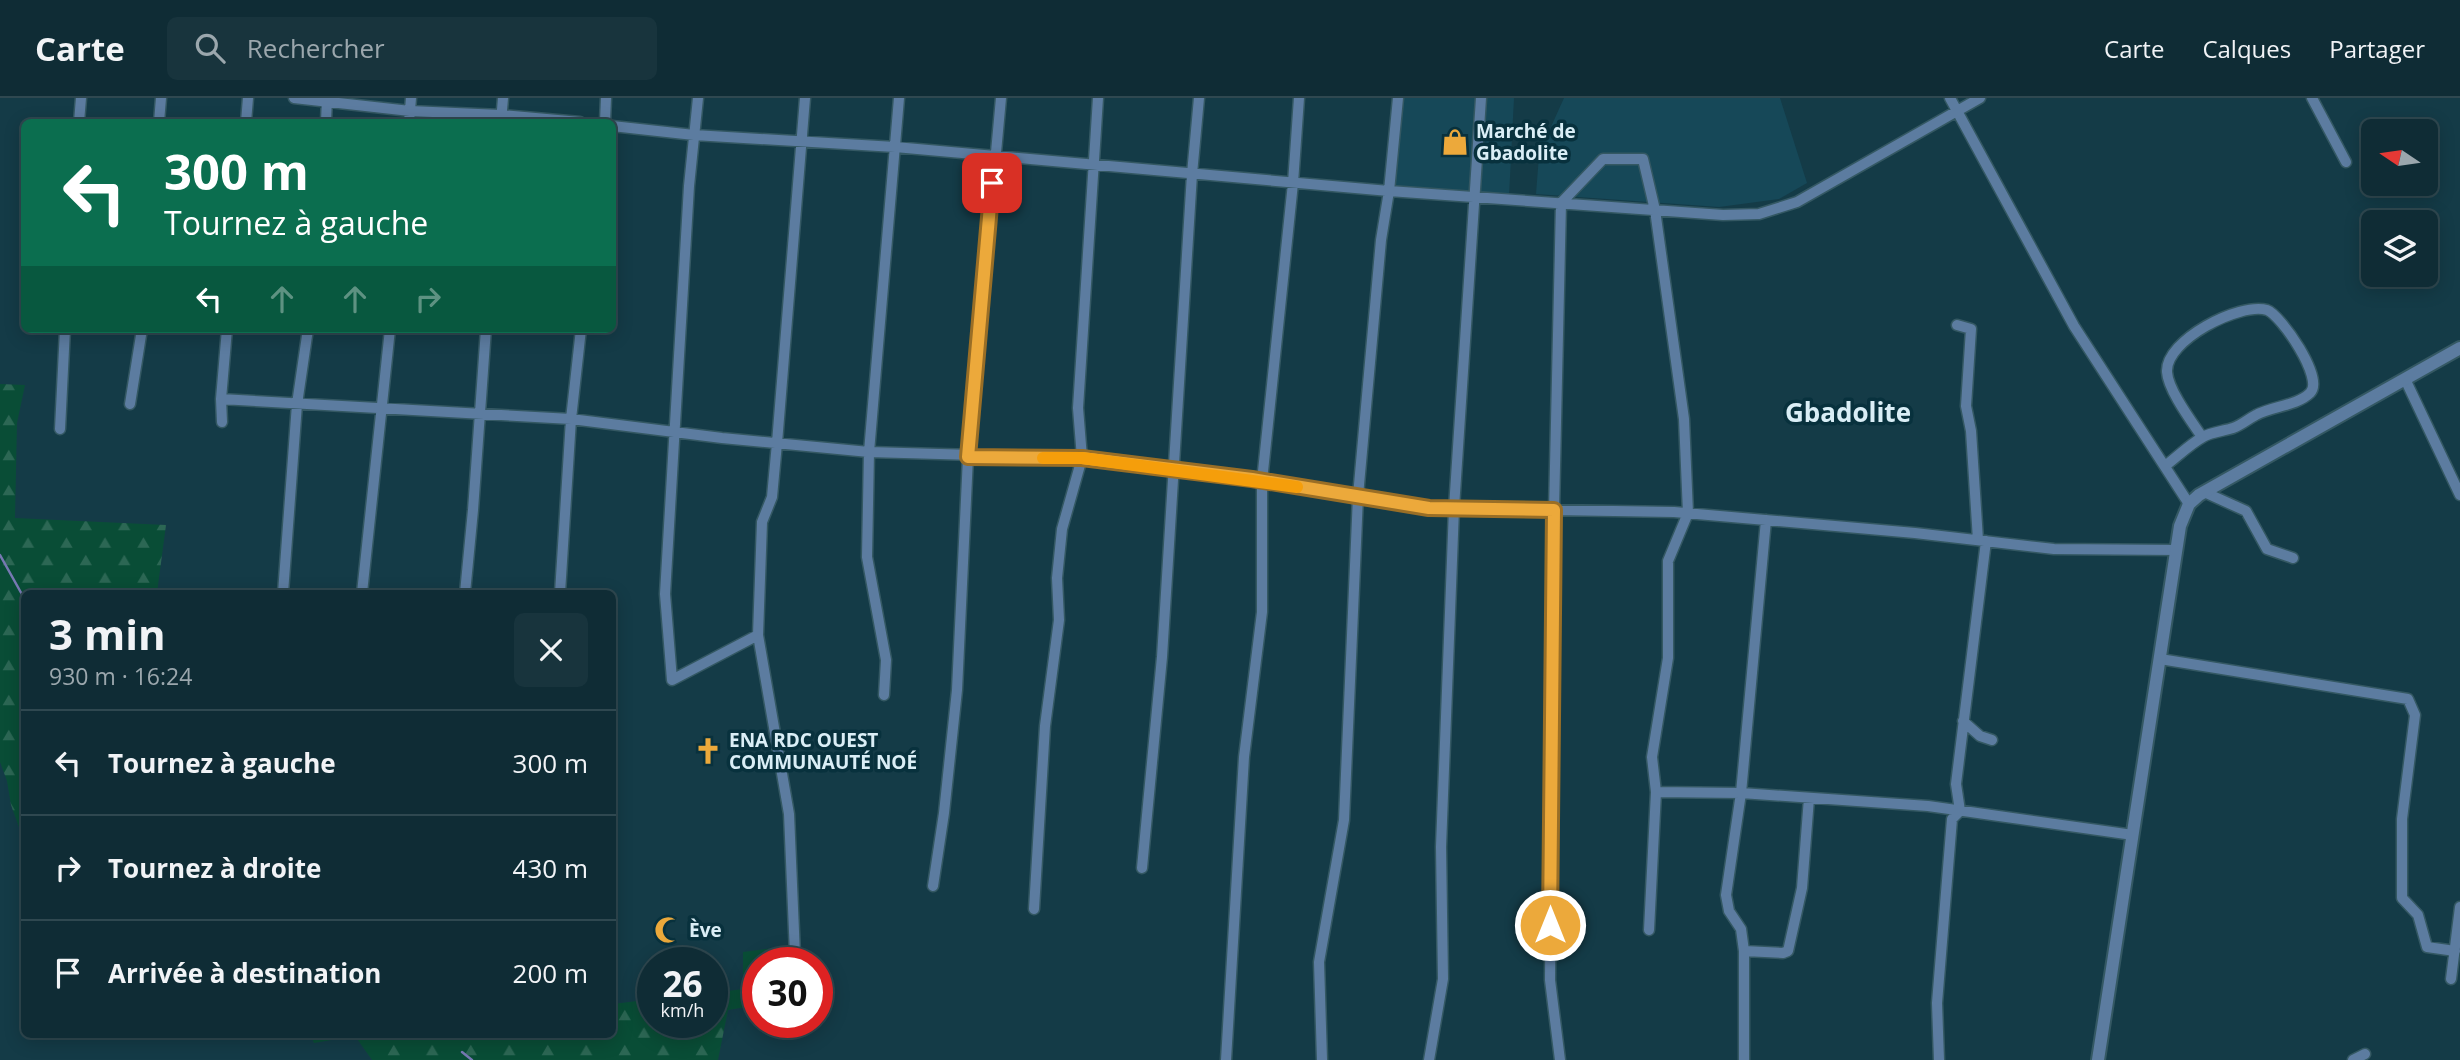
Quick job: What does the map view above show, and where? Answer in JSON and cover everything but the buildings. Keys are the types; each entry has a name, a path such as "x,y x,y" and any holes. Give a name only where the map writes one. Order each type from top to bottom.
{"street":[{"path":"79,119 81,98"},
{"path":"159,119 161,98"},
{"path":"246,119 248,98"},
{"path":"294,98 327,100 409,117 501,119 503,98"},
{"path":"409,117 411,98"},
{"path":"605,119 606,98"},
{"path":"698,98 689,186 665,594 672,680 758,635"},
{"path":"795,947 789,814 758,635 762,522 772,497 805,98"},
{"path":"884,695 886,660 867,557 869,452 899,98"},
{"path":"933,886 957,690 968,457 1000,98"},
{"path":"1034,909 1045,726 1059,620 1057,578 1061,541 1082,458 1078,408 1098,98"},
{"path":"1142,868 1162,657 1199,98"},
{"path":"1226,1060 1244,757 1262,612 1262,481 1293,183 1299,98"},
{"path":"1322,1060 1319,962 1344,820 1358,496 1381,240 1389,191 1398,98"},
{"path":"1429,1060 1443,979 1441,847 1454,508 1481,98"},
{"path":"1950,98 2074,326 2189,504"},
{"path":"616,126 694,135 895,147 1389,191 1723,215 1759,214 1797,202 1980,98"},
{"path":"2312,98 2346,162"},
{"path":"326,119 327,100"},
{"path":"1560,1060 1550,980 1554,510 1561,203 1603,159 1643,159 1655,210 1684,419 1688,513 1668,561 1668,658 1652,757 1656,792 1649,930"},
{"path":"2165,466 2202,437 2241,425 2255,415 2298,400 2312,392 2315,382 2312,370 2276,314 2264,309 2239,312 2202,328 2173,353 2167,370 2170,382 2202,437"},
{"path":"1957,326 1971,329 1966,406 1982,540 1956,784 1960,811"},
{"path":"60,429 65,333"},
{"path":"130,404 141,333"},
{"path":"222,422 221,400 227,333"},
{"path":"283,590 298,404 307,333"},
{"path":"362,590 390,333"},
{"path":"465,590 486,333"},
{"path":"560,590 571,419 581,333"},
{"path":"2098,1060 2180,526 2189,504 2204,492 2460,348"},
{"path":"2405,379 2460,495"},
{"path":"221,400 571,419 869,452 968,457 1082,458 1262,481 1429,508 1688,513 2054,549 2177,550"},
{"path":"2204,492 2246,511 2267,549 2292,558"},
{"path":"1744,1060 1744,951 1741,929 1729,911 1727,895 1741,793 1766,520"},
{"path":"2160,659 2408,699 2415,715 2402,819 2402,898 2418,915 2427,947 2455,951"},
{"path":"1964,721 1980,736 1992,740"},
{"path":"1656,792 1741,793 1928,806 2133,835"},
{"path":"1744,951 1788,951 1802,888 1809,798"},
{"path":"1939,1060 1937,1003 1948,859 1952,818 1960,811"},
{"path":"2451,979 2460,907"},
{"path":"2353,1060 2365,1054"}],"shaded area":[{"name":"Marché de Gbadolite","path":"1403,98 1514,98 1509,196 1395,187"},
{"path":"1564,98 1780,98 1807,183 1779,199 1719,207 1536,194 1541,130 1550,129"}],"green space":[{"path":"0,384 25,385 17,423 15,518 166,525 157,590 21,590 21,830 11,805 0,762"},
{"path":"742,989 742,1008 728,1010 728,991"},
{"path":"637,1001 637,1038 722,1038 718,1060 372,1060 356,1038 616,1038 616,1004"},
{"path":"312,1038 343,1038 314,1043"}],"waterway":[{"path":"0,555 21,593"},
{"path":"462,1052 472,1060"}],"slow traffic":[{"path":"1043,458 1082,458 1297,487"}],"place":[{"name":"Marché de Gbadolite","path":"1455,142"},
{"name":"ENA RDC OUEST COMMUNAUTÉ NOÉ","path":"708,751"},
{"name":"Ève","path":"668,930"}],"district":[{"name":"Gbadolite","path":"1848,412"}],"route":[{"path":"992,183 968,457 1082,458 1252,479 1429,508 1554,510 1550,925"}]}
